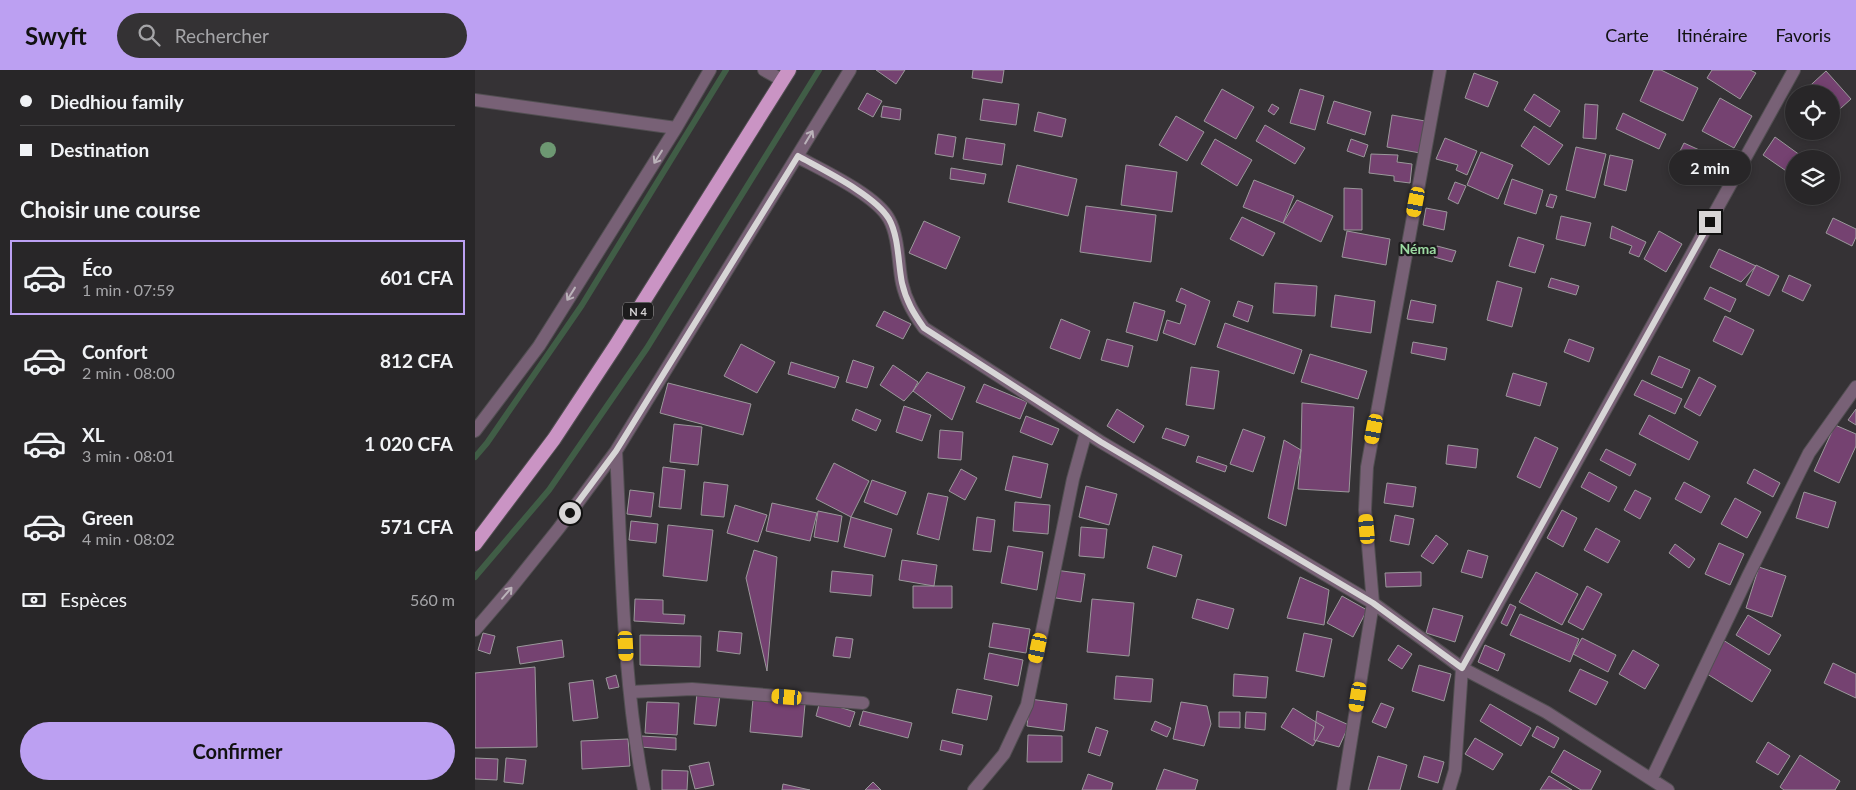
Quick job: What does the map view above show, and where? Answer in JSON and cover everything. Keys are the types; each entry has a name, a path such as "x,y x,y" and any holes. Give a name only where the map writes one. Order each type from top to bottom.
{"highway":[{"name":"N 4","path":"475,544 554,439 616,345 786,75"}],"street":[{"path":"475,431 539,346 676,128 710,70"},
{"path":"764,70 786,75"},
{"path":"475,630 559,528 616,451 850,70"},
{"path":"1343,790 1373,603 1365,510 1367,466 1440,70"},
{"path":"1449,790 1455,770 1462,668 1793,70"},
{"path":"475,100 676,128"},
{"path":"798,156 875,202 889,220 896,243 902,284 909,306 924,328 1086,432 1373,603 1462,668 1546,712 1668,790"},
{"path":"1652,778 1748,576 1809,454 1856,387"},
{"path":"974,790 1004,754 1027,705 1073,479 1086,432"},
{"path":"616,451 627,666 636,748 644,790"},
{"path":"630,692 692,689 863,703"}],"building":[{"path":"876,70 905,70 896,84"},
{"path":"973,70 1004,70 1002,83 972,78"},
{"path":"1654,70 1661,70 1698,88 1683,121 1640,101"},
{"path":"1712,70 1750,70 1756,73 1740,99 1707,78"},
{"path":"1826,71 1838,85 1811,85"},
{"path":"1474,73 1498,82 1488,107 1465,98"},
{"path":"1840,87 1851,99 1840,109"},
{"path":"1222,89 1254,107 1236,139 1204,121"},
{"path":"1300,89 1324,96 1315,130 1290,123"},
{"path":"867,93 882,101 873,117 858,109"},
{"path":"1534,94 1560,111 1550,127 1524,110"},
{"path":"1720,98 1752,116 1734,148 1702,131"},
{"path":"983,99 1019,104 1016,125 980,120"},
{"path":"1334,101 1371,112 1365,135 1327,123"},
{"path":"1272,104 1279,108 1274,115 1268,111"},
{"path":"1585,104 1598,105 1596,139 1583,138"},
{"path":"883,106 901,109 900,120 881,117"},
{"path":"1038,112 1066,119 1062,137 1034,131"},
{"path":"1623,113 1666,134 1659,149 1616,129"},
{"path":"1392,115 1425,121 1420,153 1387,147"},
{"path":"1176,116 1204,132 1187,161 1159,145"},
{"path":"1265,125 1305,148 1295,164 1256,141"},
{"path":"1534,126 1563,145 1549,165 1521,146"},
{"path":"938,134 956,137 953,157 935,154"},
{"path":"1775,137 1793,150 1785,150 1785,170 1763,155"},
{"path":"966,138 1005,144 1002,165 963,159"},
{"path":"1445,138 1477,151 1467,175 1456,170 1458,165 1436,159"},
{"path":"1215,139 1252,160 1237,186 1201,164"},
{"path":"1351,139 1368,145 1364,157 1347,151"},
{"path":"1684,143 1717,158 1708,178 1674,163"},
{"path":"1576,147 1606,154 1595,198 1566,190"},
{"path":"1481,152 1513,165 1498,199 1467,185"},
{"path":"1371,154 1398,155 1397,162 1412,164 1410,183 1394,181 1394,176 1369,173"},
{"path":"1610,155 1633,160 1626,191 1604,185"},
{"path":"1017,165 1077,179 1068,216 1008,202"},
{"path":"1126,165 1177,172 1172,212 1121,205"},
{"path":"951,168 986,174 984,184 950,179"},
{"path":"1512,179 1543,190 1536,214 1504,204"},
{"path":"1254,180 1294,196 1283,223 1243,207"},
{"path":"1455,182 1466,186 1458,204 1448,199"},
{"path":"1344,188 1362,189 1362,230 1344,230"},
{"path":"1550,194 1557,196 1553,208 1546,206"},
{"path":"1297,200 1333,216 1321,242 1283,223"},
{"path":"1086,206 1156,215 1151,262 1080,252"},
{"path":"1426,208 1447,212 1444,230 1423,225"},
{"path":"1561,216 1591,223 1585,246 1556,239"},
{"path":"1242,217 1275,233 1263,256 1230,239"},
{"path":"1833,218 1856,229 1856,237 1852,246 1826,233"},
{"path":"924,221 960,237 946,269 909,253"},
{"path":"1612,226 1646,242 1639,257 1629,253 1632,246 1610,238"},
{"path":"1347,231 1390,239 1386,265 1342,257"},
{"path":"1659,231 1682,244 1666,272 1644,259"},
{"path":"1518,237 1544,245 1535,273 1509,266"},
{"path":"1437,246 1456,251 1452,262 1434,257"},
{"path":"1719,249 1756,266 1741,282 1710,267"},
{"path":"1756,265 1779,276 1769,296 1746,285"},
{"path":"1789,275 1811,285 1803,301 1782,291"},
{"path":"1551,278 1579,286 1576,295 1548,287"},
{"path":"1497,281 1522,288 1512,327 1487,320"},
{"path":"1275,283 1317,286 1315,316 1273,313"},
{"path":"1710,287 1736,299 1730,312 1704,299"},
{"path":"1181,288 1210,301 1195,345 1163,333 1167,320 1180,324 1186,305 1176,301"},
{"path":"1335,295 1375,301 1371,333 1331,327"},
{"path":"1411,300 1436,305 1433,323 1407,319"},
{"path":"1238,301 1253,306 1248,322 1233,316"},
{"path":"1134,302 1165,311 1157,341 1126,332"},
{"path":"884,311 911,324 903,339 876,326"},
{"path":"1725,316 1754,330 1742,355 1713,341"},
{"path":"1061,319 1090,331 1080,359 1050,348"},
{"path":"1225,323 1302,350 1294,374 1217,347"},
{"path":"1107,339 1133,346 1128,367 1101,360"},
{"path":"1569,339 1594,348 1589,362 1564,352"},
{"path":"1413,342 1447,348 1445,360 1411,353"},
{"path":"741,344 775,362 757,393 724,376"},
{"path":"1310,354 1367,371 1358,399 1301,382"},
{"path":"1659,356 1690,370 1682,388 1651,374"},
{"path":"853,360 874,367 867,388 846,382"},
{"path":"791,362 839,377 835,388 788,374"},
{"path":"893,365 918,382 904,401 880,385"},
{"path":"1191,367 1219,371 1214,409 1186,405"},
{"path":"927,372 965,387 952,420 913,391"},
{"path":"1513,373 1547,383 1540,406 1506,396"},
{"path":"1699,377 1716,386 1700,416 1684,407"},
{"path":"1642,380 1682,399 1675,414 1634,395"},
{"path":"668,383 751,404 743,435 660,413"},
{"path":"984,384 1027,402 1020,419 976,402"},
{"path":"1302,403 1354,407 1349,492 1298,489"},
{"path":"904,406 931,415 922,441 896,432"},
{"path":"856,409 881,420 876,431 852,420"},
{"path":"1117,409 1144,426 1134,443 1107,426"},
{"path":"1856,409 1856,425 1848,420"},
{"path":"1649,415 1698,442 1689,460 1639,434"},
{"path":"1026,416 1059,429 1052,445 1020,432"},
{"path":"674,424 702,427 698,465 670,462"},
{"path":"1835,425 1856,434 1856,446 1839,483 1814,471"},
{"path":"1166,428 1189,436 1185,446 1162,438"},
{"path":"1243,429 1265,437 1253,472 1230,464"},
{"path":"940,430 963,432 961,460 938,458"},
{"path":"1535,437 1558,448 1540,488 1517,477"},
{"path":"1284,440 1301,450 1286,526 1268,518"},
{"path":"1448,445 1478,449 1476,468 1446,464"},
{"path":"1606,449 1636,464 1630,476 1600,460"},
{"path":"1013,456 1048,464 1041,498 1005,490"},
{"path":"1198,456 1227,466 1225,472 1196,462"},
{"path":"834,463 869,481 851,517 816,499"},
{"path":"663,467 685,470 681,509 659,507"},
{"path":"961,469 977,478 965,500 949,491"},
{"path":"1754,469 1780,483 1773,497 1747,483"},
{"path":"1589,472 1617,487 1609,502 1581,487"},
{"path":"872,480 906,492 897,515 864,502"},
{"path":"704,482 728,485 724,517 701,515"},
{"path":"1684,482 1710,496 1701,513 1675,499"},
{"path":"1387,483 1416,487 1413,507 1384,503"},
{"path":"1086,486 1117,494 1109,525 1079,517"},
{"path":"630,490 654,493 651,517 627,514"},
{"path":"1635,490 1651,498 1640,519 1624,510"},
{"path":"1804,492 1836,502 1828,528 1796,518"},
{"path":"928,493 948,497 939,540 917,534"},
{"path":"1735,498 1761,512 1747,538 1721,524"},
{"path":"1015,502 1050,505 1048,534 1013,531"},
{"path":"772,503 817,513 810,541 766,531"},
{"path":"735,505 767,515 758,542 727,533"},
{"path":"1562,510 1577,518 1563,547 1547,538"},
{"path":"818,511 842,516 838,542 814,537"},
{"path":"1395,515 1414,519 1409,545 1390,541"},
{"path":"851,517 892,529 885,557 844,547"},
{"path":"977,517 995,520 991,552 973,550"},
{"path":"631,521 658,524 656,543 629,540"},
{"path":"668,525 713,530 707,581 663,576"},
{"path":"1081,527 1107,529 1104,558 1079,556"},
{"path":"1596,528 1620,541 1608,563 1584,550"},
{"path":"1436,535 1448,544 1433,564 1421,556"},
{"path":"1719,543 1744,554 1730,585 1705,574"},
{"path":"1675,544 1695,559 1689,568 1669,553"},
{"path":"1008,546 1043,552 1037,590 1001,583"},
{"path":"1153,546 1182,555 1176,577 1147,568"},
{"path":"754,550 777,557 767,671 746,578"},
{"path":"1468,550 1488,556 1482,578 1461,572"},
{"path":"902,560 937,565 934,586 899,580"},
{"path":"1759,567 1786,576 1772,617 1746,608"},
{"path":"1055,570 1085,574 1081,602 1050,597"},
{"path":"832,571 873,575 871,596 830,592"},
{"path":"1421,572 1421,586 1386,587 1385,573"},
{"path":"1536,572 1578,594 1562,625 1519,602"},
{"path":"1300,577 1329,590 1324,625 1287,618"},
{"path":"913,586 952,586 952,608 913,608"},
{"path":"1587,586 1602,594 1583,630 1568,622"},
{"path":"1342,596 1367,610 1353,637 1327,623"},
{"path":"635,599 663,600 663,614 685,615 684,624 634,621"},
{"path":"1092,599 1134,603 1129,656 1087,652"},
{"path":"1197,599 1234,609 1228,629 1192,618"},
{"path":"1510,604 1516,607 1507,626 1501,623"},
{"path":"1433,608 1463,616 1455,642 1426,633"},
{"path":"1520,614 1579,639 1570,662 1510,635"},
{"path":"1748,615 1781,635 1769,655 1736,635"},
{"path":"993,623 1030,629 1026,653 989,647"},
{"path":"719,631 742,633 740,654 717,651"},
{"path":"483,633 495,636 490,654 478,650"},
{"path":"1304,633 1332,639 1324,677 1296,671"},
{"path":"640,635 701,636 700,667 640,665"},
{"path":"836,637 853,639 850,658 833,656"},
{"path":"1582,638 1616,655 1608,672 1573,654"},
{"path":"562,640 564,657 520,664 517,647"},
{"path":"1723,640 1771,670 1752,702 1704,672"},
{"path":"1398,645 1412,654 1402,669 1388,660"},
{"path":"1485,645 1505,654 1498,671 1478,662"},
{"path":"1633,650 1659,665 1645,689 1619,674"},
{"path":"989,653 1023,660 1018,686 984,679"},
{"path":"1833,663 1856,674 1856,698 1824,683"},
{"path":"1419,665 1451,674 1444,701 1412,691"},
{"path":"535,667 537,747 475,748 475,673"},
{"path":"1580,669 1608,682 1596,705 1569,691"},
{"path":"1234,674 1268,677 1266,698 1233,696"},
{"path":"616,675 619,687 609,689 606,678"},
{"path":"1116,676 1153,679 1151,702 1114,699"},
{"path":"593,680 598,718 573,721 569,683"},
{"path":"957,689 992,696 987,720 952,713"},
{"path":"697,693 720,695 716,726 694,724"},
{"path":"753,699 805,704 802,737 750,732"},
{"path":"1030,699 1067,704 1064,731 1027,726"},
{"path":"820,701 855,712 850,727 816,716"},
{"path":"647,702 679,703 677,735 645,733"},
{"path":"1181,702 1207,706 1211,724 1204,746 1173,739"},
{"path":"1381,703 1394,708 1386,728 1372,722"},
{"path":"1490,704 1531,728 1521,746 1480,721"},
{"path":"1293,708 1324,727 1313,746 1281,727"},
{"path":"863,711 912,723 908,738 859,725"},
{"path":"1317,711 1349,725 1339,747 1314,740"},
{"path":"1219,712 1240,712 1240,728 1219,727"},
{"path":"1246,712 1266,713 1265,730 1245,728"},
{"path":"1155,721 1171,728 1167,737 1151,730"},
{"path":"1537,726 1559,738 1554,748 1532,736"},
{"path":"1096,727 1108,731 1100,756 1088,752"},
{"path":"1028,735 1062,736 1062,762 1027,762"},
{"path":"641,736 676,738 676,750 641,747"},
{"path":"1475,738 1503,754 1493,770 1465,754"},
{"path":"628,739 630,766 582,769 581,741"},
{"path":"942,740 963,745 961,755 940,750"},
{"path":"1768,742 1790,756 1778,775 1756,762"},
{"path":"1564,750 1601,771 1591,790 1581,790 1551,772"},
{"path":"1800,755 1840,781 1835,790 1784,790 1780,787"},
{"path":"1378,756 1407,765 1400,790 1368,790"},
{"path":"1424,756 1444,762 1438,783 1418,777"},
{"path":"475,758 498,759 497,780 475,779"},
{"path":"506,758 526,760 523,784 504,782"},
{"path":"709,762 714,785 695,789 689,766"},
{"path":"1164,769 1198,780 1195,790 1156,790"},
{"path":"662,770 688,771 687,790 662,790"},
{"path":"1088,774 1113,783 1111,790 1082,790"},
{"path":"1549,776 1572,790 1540,790"},
{"path":"873,782 881,790 865,790"},
{"path":"783,784 810,790 782,790"}],"waterway":[{"path":"475,457 487,443 582,305 726,70"},
{"path":"475,577 549,490 647,348 819,70"}],"district":[{"name":"Néma","path":"1418,248"}],"route":[{"path":"570,513 616,451 798,156 875,202 889,220 896,243 902,284 909,306 924,328 1101,442 1373,603 1462,668 1710,222"}]}
